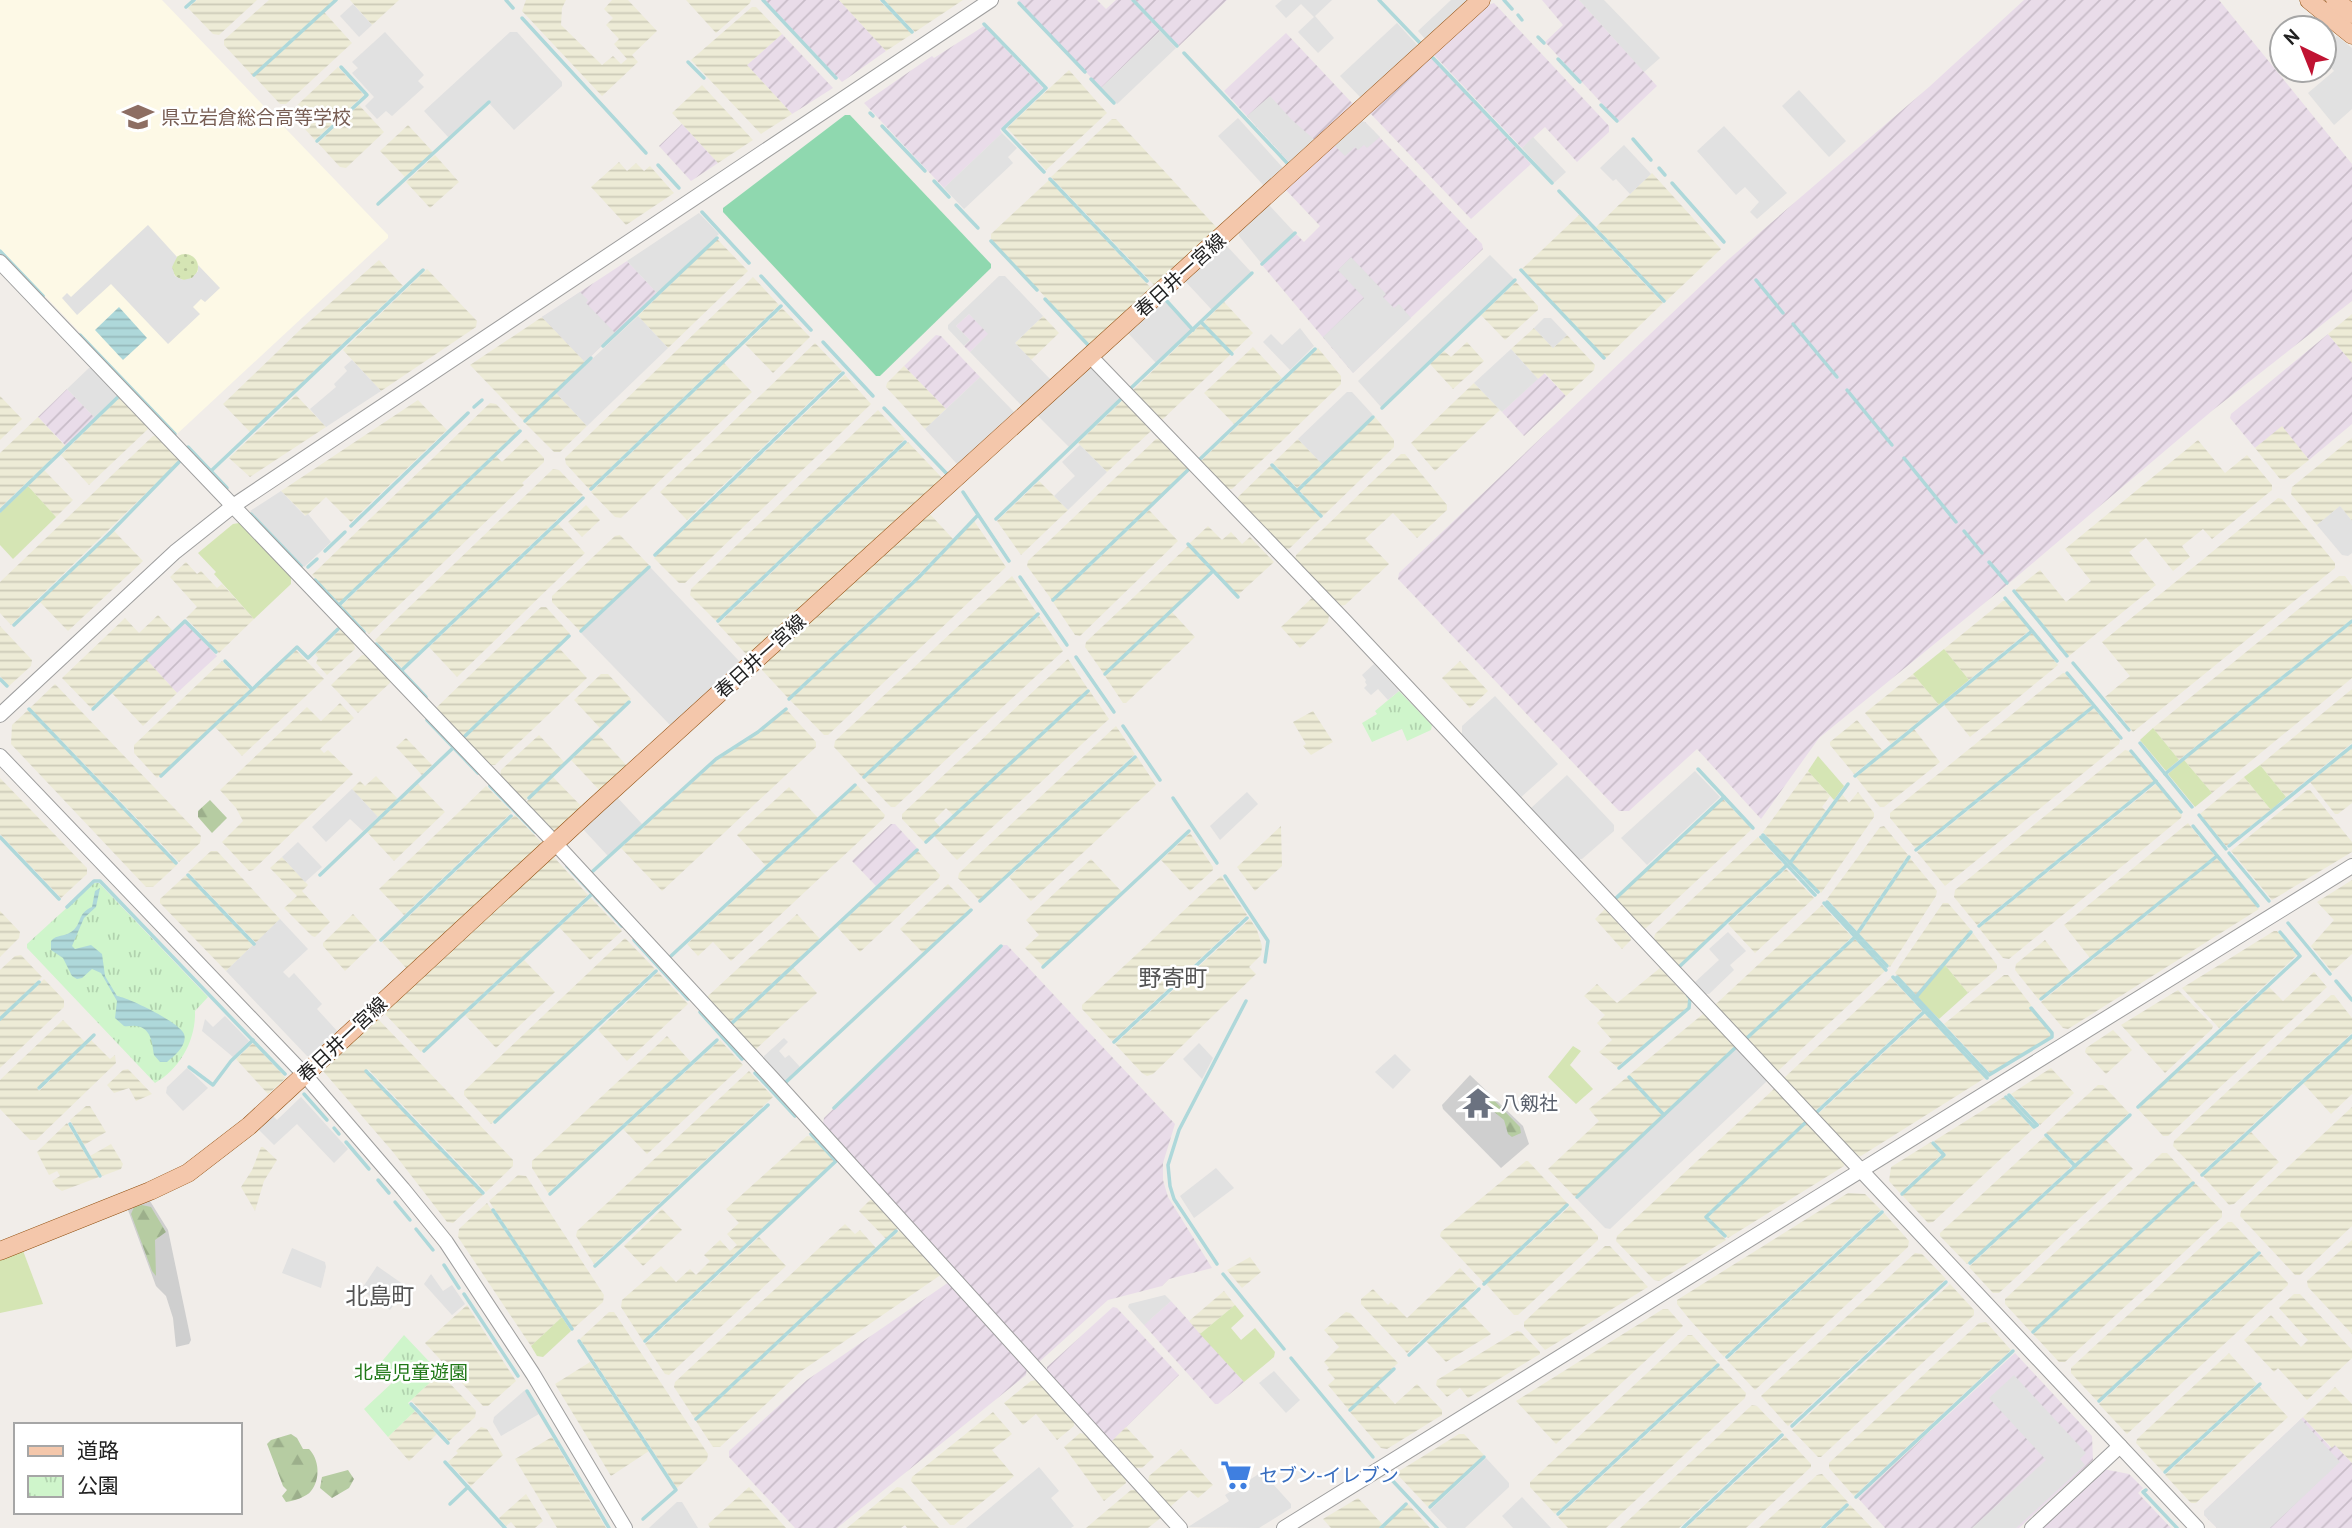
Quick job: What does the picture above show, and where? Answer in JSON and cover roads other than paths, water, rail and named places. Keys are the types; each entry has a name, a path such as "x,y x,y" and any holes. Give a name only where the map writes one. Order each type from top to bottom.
{"main road":[{"name":"春日井一宮線","path":"0,1251 188,1173 249,1126 555,843 1481,0"},
{"path":"2309,0 2352,35"},
{"path":"2335,0 2352,14"}],"street":[{"path":"0,715 175,552 233,506 991,0"},
{"path":"0,262 555,843 1180,1528"},
{"path":"1090,356 1343,619 2197,1528"},
{"path":"0,756 304,1074 383,1164 446,1242 533,1374 625,1528"},
{"path":"1284,1528 2352,866"},
{"path":"2032,1528 2120,1446"}],"water":[{"path":"119,307 147,338 123,360 95,330"},
{"path":"100,888 96,907 84,918 72,946 75,949 91,945 102,954 105,976 117,996 153,1011 180,1029 184,1034 184,1042 180,1050 167,1062 160,1062 154,1055 150,1037 145,1030 136,1026 124,1026 115,1018 117,1001 101,973 92,969 77,979 72,976 63,958 51,950 51,941 75,929 84,913 92,907 95,891"}],"waterway":[{"path":"186,7 194,0"},
{"path":"254,75 336,0"},
{"path":"506,0 513,8"},
{"path":"763,0 836,78"},
{"path":"882,0 912,32"},
{"path":"1133,0 1177,46"},
{"path":"1379,0 1421,44"},
{"path":"1504,0 1512,9"},
{"path":"1019,3 1085,72"},
{"path":"1518,15 1522,20"},
{"path":"522,18 646,153"},
{"path":"984,24 1046,88 1003,129 1044,172"},
{"path":"1538,37 1544,43"},
{"path":"1184,53 1288,164"},
{"path":"1433,58 1552,183"},
{"path":"1558,59 1580,82"},
{"path":"688,62 704,78"},
{"path":"317,141 367,95 341,67"},
{"path":"1091,79 1114,103"},
{"path":"378,204 489,102"},
{"path":"1601,105 1617,121"},
{"path":"870,113 873,116"},
{"path":"882,126 925,171"},
{"path":"1633,139 1651,160"},
{"path":"658,165 679,188"},
{"path":"1659,168 1665,175"},
{"path":"1050,179 1147,281"},
{"path":"934,181 949,197"},
{"path":"1672,183 1724,242"},
{"path":"1559,191 1664,301"},
{"path":"956,205 978,228"},
{"path":"702,212 749,263"},
{"path":"1262,264 1295,233"},
{"path":"603,346 717,238"},
{"path":"991,241 1037,290"},
{"path":"0,251 43,296"},
{"path":"211,471 423,270"},
{"path":"1521,270 1604,358"},
{"path":"1130,389 1252,273"},
{"path":"761,276 811,330"},
{"path":"1382,408 1515,280"},
{"path":"1756,280 1783,313"},
{"path":"1045,299 1089,346"},
{"path":"1165,299 1193,330"},
{"path":"591,489 781,306"},
{"path":"1202,323 1232,354"},
{"path":"1793,324 1837,377"},
{"path":"80,335 175,434"},
{"path":"823,342 873,396"},
{"path":"1198,461 1315,349"},
{"path":"525,421 591,358"},
{"path":"655,555 843,373"},
{"path":"1847,390 1892,445"},
{"path":"0,511 118,397"},
{"path":"996,519 1121,399"},
{"path":"474,407 482,400"},
{"path":"884,408 947,474"},
{"path":"351,526 468,413"},
{"path":"1297,491 1373,417"},
{"path":"339,605 520,431"},
{"path":"718,621 905,442"},
{"path":"188,447 227,488"},
{"path":"1904,458 1956,522"},
{"path":"14,625 180,461"},
{"path":"1272,465 1321,516"},
{"path":"1053,600 1189,469"},
{"path":"963,492 1009,561"},
{"path":"401,671 583,498"},
{"path":"251,514 301,566"},
{"path":"789,699 919,577 978,515"},
{"path":"1964,531 1982,553"},
{"path":"325,551 345,532"},
{"path":"1188,544 1238,597"},
{"path":"308,567 317,559"},
{"path":"1989,562 2007,583"},
{"path":"581,631 649,567"},
{"path":"1105,674 1213,571"},
{"path":"1020,577 1067,645"},
{"path":"315,580 364,632"},
{"path":"2014,591 2067,656"},
{"path":"2005,598 2057,661"},
{"path":"864,777 1038,614"},
{"path":"93,709 185,621 216,652"},
{"path":"2165,774 2352,621"},
{"path":"161,776 297,647 308,658 338,629"},
{"path":"1855,776 2032,631"},
{"path":"465,736 569,636"},
{"path":"376,644 426,697"},
{"path":"1076,657 1114,712"},
{"path":"225,661 252,689"},
{"path":"2073,663 2129,730"},
{"path":"2067,673 2121,738"},
{"path":"0,679 7,686"},
{"path":"926,842 1088,691"},
{"path":"529,798 629,702"},
{"path":"1916,850 2094,706"},
{"path":"29,709 176,863"},
{"path":"593,871 716,759 758,732 786,709"},
{"path":"427,720 478,773"},
{"path":"1123,726 1160,780"},
{"path":"2140,743 2192,807"},
{"path":"2229,846 2352,746"},
{"path":"320,875 454,747"},
{"path":"2131,751 2181,812"},
{"path":"980,901 1135,757"},
{"path":"1698,769 1753,828"},
{"path":"1979,926 2156,781"},
{"path":"1790,863 1848,784"},
{"path":"671,956 855,785"},
{"path":"490,786 535,832"},
{"path":"1614,900 1724,797"},
{"path":"1173,798 1217,863"},
{"path":"2199,815 2226,849"},
{"path":"381,940 511,816"},
{"path":"2193,826 2258,906"},
{"path":"1043,967 1189,831"},
{"path":"1763,835 1818,892"},
{"path":"0,837 59,899"},
{"path":"1761,837 1815,895"},
{"path":"731,1024 917,850"},
{"path":"2229,853 2269,901"},
{"path":"2041,999 2217,856"},
{"path":"1857,934 1909,857"},
{"path":"567,866 622,926"},
{"path":"1679,967 1786,866"},
{"path":"188,875 254,944"},
{"path":"1225,876 1268,941 1265,962"},
{"path":"67,907 94,881 100,881 285,1074"},
{"path":"424,1051 592,894"},
{"path":"1827,902 1887,966"},
{"path":"1824,903 1886,970"},
{"path":"786,1082 971,910"},
{"path":"1114,1042 1247,918"},
{"path":"2288,923 2330,974"},
{"path":"1916,997 1971,932"},
{"path":"2138,1107 2300,956 2280,932"},
{"path":"1747,1038 1855,937"},
{"path":"634,940 688,999"},
{"path":"834,1108 1001,946"},
{"path":"495,1122 656,971"},
{"path":"1893,977 1987,1078"},
{"path":"1897,977 1989,1075 2052,1037 2052,1033 2031,1008"},
{"path":"2336,981 2352,1000"},
{"path":"0,1019 39,982"},
{"path":"1619,1068 1689,1008 1688,996"},
{"path":"1217,1264 1174,1199 1168,1165 1179,1130 1246,1001"},
{"path":"1817,1112 1925,1011"},
{"path":"700,1012 742,1059"},
{"path":"39,1088 94,1035"},
{"path":"2202,1175 2352,1036"},
{"path":"189,1067 213,1085 231,1061 253,1040"},
{"path":"550,1194 717,1040"},
{"path":"1577,1197 1735,1048"},
{"path":"366,1071 483,1193"},
{"path":"755,1073 795,1116"},
{"path":"1629,1077 1664,1115"},
{"path":"304,1094 327,1120"},
{"path":"2009,1095 2037,1125"},
{"path":"2006,1097 2034,1127 2037,1125"},
{"path":"595,1266 768,1105"},
{"path":"2075,1166 2130,1115"},
{"path":"1725,1236 1706,1217 1805,1123"},
{"path":"70,1124 100,1176"},
{"path":"334,1128 339,1134"},
{"path":"645,1341 836,1161 811,1134"},
{"path":"1970,1263 2075,1166 2046,1135"},
{"path":"346,1142 369,1169"},
{"path":"1902,1194 1944,1155 1933,1143"},
{"path":"378,1180 389,1193"},
{"path":"2033,1332 2193,1183"},
{"path":"395,1202 410,1220"},
{"path":"1484,1284 1567,1205"},
{"path":"493,1210 572,1329"},
{"path":"1727,1357 1882,1212"},
{"path":"416,1229 433,1250"},
{"path":"696,1419 896,1231"},
{"path":"2099,1401 2259,1253"},
{"path":"444,1265 459,1288"},
{"path":"1223,1274 1284,1349"},
{"path":"1792,1426 1946,1282"},
{"path":"1409,1355 1479,1289"},
{"path":"464,1294 518,1376"},
{"path":"579,1341 676,1490 643,1519"},
{"path":"1856,1497 2013,1351"},
{"path":"1291,1358 1373,1457"},
{"path":"1558,1514 1718,1365"},
{"path":"1350,1410 1394,1369"},
{"path":"2165,1472 2260,1384"},
{"path":"527,1391 609,1528"},
{"path":"411,1404 448,1443"},
{"path":"1683,1528 1782,1435"},
{"path":"1430,1507 1484,1457"},
{"path":"445,1462 505,1528"},
{"path":"1391,1479 1437,1528"},
{"path":"450,1504 468,1487"},
{"path":"2146,1490 2143,1492 2177,1528"},
{"path":"1381,1528 1406,1504"},
{"path":"1823,1528 1847,1505"}],"place":[{"name":"県立岩倉総合高等学校","path":"138,117"},
{"name":"八剱社","path":"1478,1103"},
{"name":"セブン-イレブン","path":"1236,1475"}],"district":[{"name":"野寄町","path":"1173,978"},
{"name":"北島町","path":"380,1296"}],"park label":[{"name":"北島児童遊園","path":"411,1372"}]}
